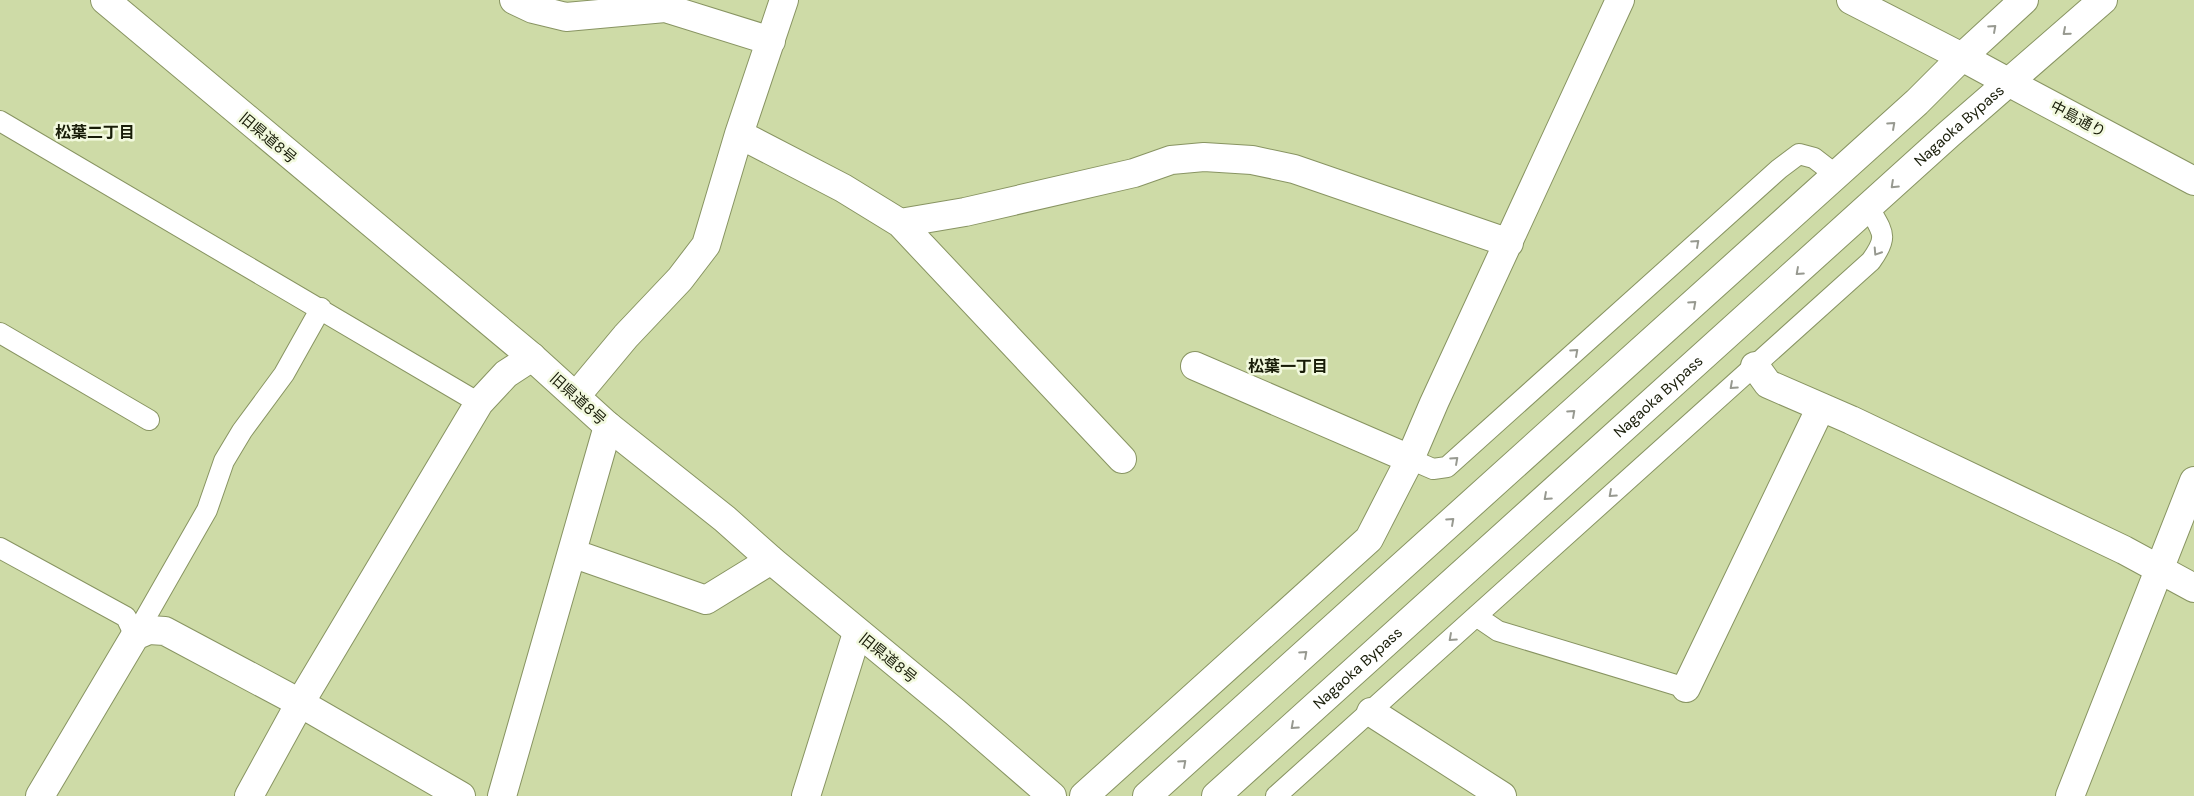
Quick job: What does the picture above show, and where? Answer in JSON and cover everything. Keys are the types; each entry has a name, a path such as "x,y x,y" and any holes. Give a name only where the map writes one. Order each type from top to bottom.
{"main road":[{"name":"旧県道8号","path":"105,0 532,357 608,426 725,519 771,560 955,712 1052,796"},
{"path":"576,396 626,336 680,279 706,245 739,134 784,0"},
{"path":"1084,796 1369,539 1410,459 1620,0"},
{"name":"中島通り","path":"1851,0 2194,180"},
{"path":"1147,796 1836,176 2024,0"},
{"name":"Nagaoka Bypass","path":"1216,796 2008,82 2103,0"},
{"path":"528,3 566,17 664,8 771,41"},
{"path":"739,134 843,188 900,223 1122,459"},
{"path":"900,223 965,212 1134,173 1171,160 1204,158 1252,160 1294,169 1509,243"},
{"path":"248,796 300,703 480,403 506,374 532,357"},
{"path":"1196,366 1410,459"},
{"path":"1755,366 1768,384 1821,407 2124,550 2194,588"},
{"path":"1686,688 1821,407"},
{"path":"502,796 535,674 608,426"},
{"path":"2070,796 2194,481"},
{"path":"572,553 706,600 771,560"},
{"path":"40,796 135,636 149,630 165,631 300,703 461,796"},
{"path":"806,796 858,633"},
{"path":"1371,712 1502,796"}],"lane":[{"path":"0,120 480,403"},
{"path":"1410,459 1433,469 1447,467 1779,169 1799,154 1814,158 1836,176"},
{"path":"1276,796 1871,261 1882,246 1882,232 1869,208"},
{"path":"135,636 207,510 224,461 242,431 284,374 321,308"},
{"path":"0,333 149,420"},
{"path":"0,548 126,616 135,636"},
{"path":"1476,616 1498,631 1686,688"}],"district":[{"name":"松葉二丁目","path":"95,132"},
{"name":"松葉一丁目","path":"1288,366"}]}
